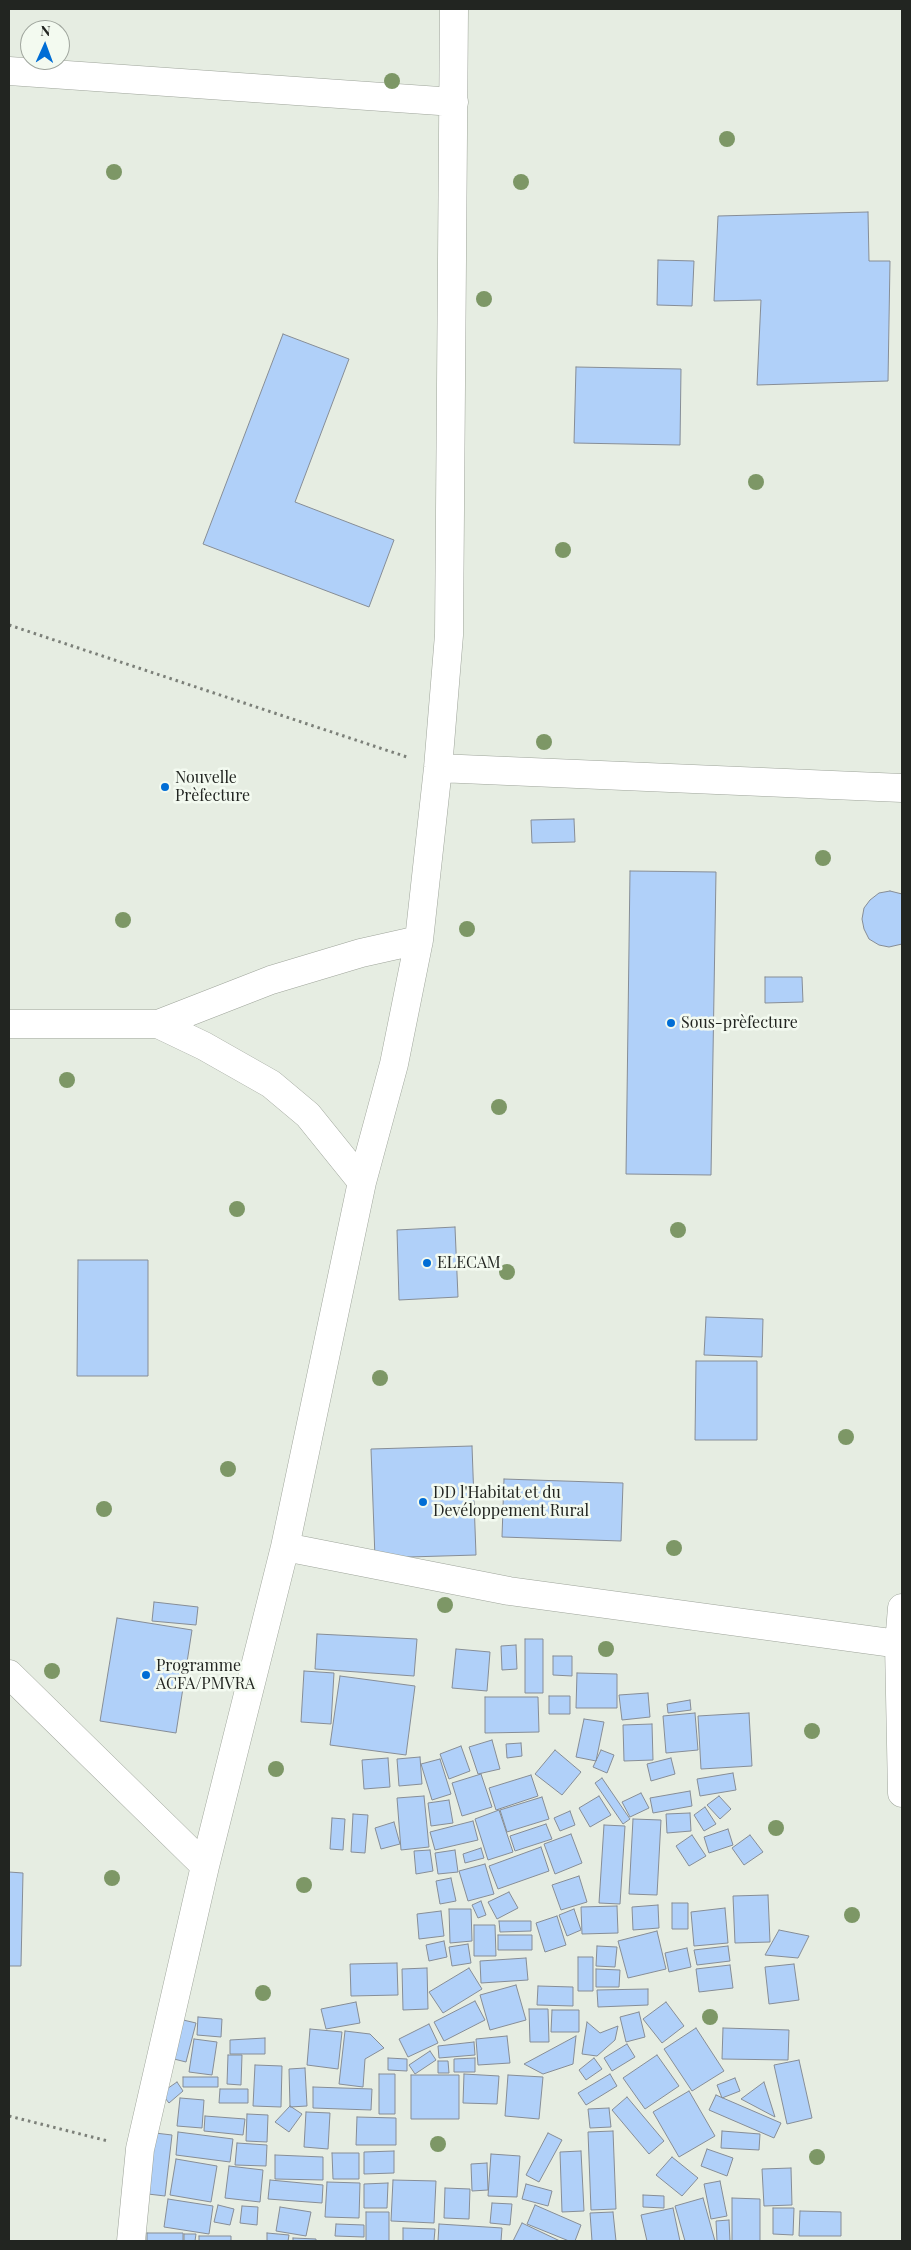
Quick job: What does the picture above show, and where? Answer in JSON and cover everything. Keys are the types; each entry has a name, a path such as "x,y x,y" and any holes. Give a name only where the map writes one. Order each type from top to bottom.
{"street":[{"path":"132,2241 140,2149 205,1866 285,1548 362,1182 394,1064 419,940 438,768 449,635 454,9"},
{"path":"9,71 454,102"},
{"path":"438,768 902,788"},
{"path":"9,1024 158,1024 271,980 361,953 419,940"},
{"path":"158,1024 204,1046 271,1084 308,1115 362,1182"},
{"path":"285,1548 509,1591 899,1644"},
{"path":"902,1608 899,1644 902,1793"},
{"path":"9,1674 205,1866"}],"path":[{"path":"9,626 438,768"},
{"path":"9,2116 140,2149"}],"building":[{"path":"868,212 869,261 890,261 888,381 757,385 761,300 714,301 718,216"},
{"path":"658,260 694,261 692,306 657,305"},
{"path":"283,334 349,359 295,502 394,540 369,607 203,544"},
{"path":"576,367 681,369 680,445 574,443"},
{"path":"574,819 575,842 532,843 531,820"},
{"name":"Sous-prèfecture","path":"630,871 716,872 711,1175 626,1174"},
{"path":"890,891 902,894 902,944 889,947 879,945 869,939 862,919 864,908 870,900 879,893"},
{"path":"765,977 802,977 803,1002 765,1003"},
{"name":"ELECAM","path":"455,1227 458,1297 399,1300 397,1230"},
{"path":"78,1260 148,1260 148,1376 77,1376"},
{"path":"706,1317 763,1319 762,1357 704,1355"},
{"path":"696,1361 757,1361 757,1440 695,1440"},
{"name":"DD l'Habitat et du Devéloppement Rural","path":"472,1446 476,1555 375,1558 371,1449"},
{"path":"504,1479 623,1483 621,1541 502,1537"},
{"path":"154,1602 198,1607 196,1625 152,1621"},
{"name":"Programme ACFA/PMVRA","path":"117,1618 192,1630 176,1733 100,1721"},
{"path":"317,1634 417,1639 414,1676 315,1669"},
{"path":"525,1639 543,1639 543,1693 525,1693"},
{"path":"516,1645 517,1669 502,1670 501,1646"},
{"path":"456,1649 490,1652 487,1691 452,1688"},
{"path":"553,1656 572,1656 572,1676 553,1675"},
{"path":"304,1671 334,1673 331,1724 301,1722"},
{"path":"577,1673 617,1674 617,1708 576,1708"},
{"path":"340,1676 415,1686 406,1755 330,1745"},
{"path":"648,1693 650,1717 622,1720 619,1695"},
{"path":"549,1696 570,1696 570,1714 549,1714"},
{"path":"485,1697 538,1697 539,1732 485,1733"},
{"path":"690,1700 691,1710 668,1713 667,1704"},
{"path":"695,1713 698,1750 666,1753 663,1716"},
{"path":"749,1713 752,1766 701,1769 698,1716"},
{"path":"584,1719 604,1722 596,1761 576,1757"},
{"path":"652,1724 653,1760 624,1761 623,1725"},
{"path":"492,1740 500,1769 478,1774 469,1747"},
{"path":"521,1743 522,1756 507,1758 506,1744"},
{"path":"461,1746 470,1771 449,1779 440,1754"},
{"path":"555,1750 581,1772 562,1795 535,1774"},
{"path":"601,1750 614,1755 607,1773 593,1767"},
{"path":"420,1757 422,1784 399,1786 397,1759"},
{"path":"388,1758 390,1787 364,1789 362,1760"},
{"path":"671,1758 675,1774 651,1781 647,1764"},
{"path":"440,1759 451,1794 432,1800 421,1764"},
{"path":"733,1773 736,1790 700,1796 697,1779"},
{"path":"481,1774 492,1807 462,1816 452,1783"},
{"path":"531,1775 538,1796 496,1810 489,1788"},
{"path":"602,1778 630,1819 623,1824 595,1783"},
{"path":"690,1791 692,1806 653,1813 650,1798"},
{"path":"641,1793 649,1808 630,1817 622,1802"},
{"path":"424,1796 429,1847 401,1850 397,1798"},
{"path":"599,1796 611,1815 590,1827 579,1808"},
{"path":"719,1796 731,1809 720,1819 707,1805"},
{"path":"542,1797 549,1819 507,1832 500,1810"},
{"path":"449,1800 453,1823 431,1826 428,1803"},
{"path":"705,1807 716,1824 704,1831 694,1815"},
{"path":"499,1810 513,1852 488,1860 475,1819"},
{"path":"570,1811 575,1825 560,1831 554,1818"},
{"path":"690,1813 691,1831 667,1833 666,1814"},
{"path":"353,1814 368,1815 365,1853 351,1852"},
{"path":"332,1818 345,1819 343,1850 330,1849"},
{"path":"633,1819 661,1820 657,1895 629,1894"},
{"path":"473,1821 478,1840 435,1850 430,1832"},
{"path":"394,1822 400,1844 381,1849 375,1828"},
{"path":"546,1824 552,1839 515,1851 510,1836"},
{"path":"604,1825 625,1826 620,1904 599,1903"},
{"path":"728,1829 733,1845 709,1853 704,1837"},
{"path":"571,1834 582,1863 555,1874 544,1844"},
{"path":"692,1835 706,1856 689,1866 676,1846"},
{"path":"750,1835 763,1852 744,1865 732,1848"},
{"path":"541,1847 549,1871 498,1889 489,1866"},
{"path":"481,1848 484,1858 465,1863 463,1854"},
{"path":"430,1850 433,1871 416,1874 414,1851"},
{"path":"455,1850 458,1872 438,1874 435,1853"},
{"path":"485,1864 494,1894 468,1901 459,1871"},
{"path":"9,1872 23,1873 21,1966 9,1966"},
{"path":"579,1876 587,1902 561,1910 552,1885"},
{"path":"451,1878 456,1901 440,1904 436,1881"},
{"path":"509,1892 518,1908 497,1919 488,1902"},
{"path":"768,1895 770,1942 735,1943 733,1896"},
{"path":"481,1901 486,1915 478,1918 472,1905"},
{"path":"672,1903 688,1903 688,1929 672,1929"},
{"path":"658,1905 659,1928 633,1930 632,1907"},
{"path":"617,1906 618,1933 582,1934 581,1907"},
{"path":"725,1908 728,1943 694,1946 691,1912"},
{"path":"449,1909 471,1909 472,1941 450,1943"},
{"path":"574,1909 581,1930 567,1936 559,1915"},
{"path":"441,1911 444,1936 419,1939 417,1914"},
{"path":"557,1916 566,1945 545,1952 536,1923"},
{"path":"499,1921 531,1921 531,1931 500,1932"},
{"path":"474,1925 495,1925 496,1956 474,1956"},
{"path":"779,1930 809,1936 798,1958 765,1955"},
{"path":"657,1931 666,1969 628,1978 618,1941"},
{"path":"498,1935 532,1935 532,1950 498,1950"},
{"path":"444,1941 447,1957 429,1961 426,1945"},
{"path":"468,1944 471,1963 452,1966 449,1947"},
{"path":"597,1946 617,1947 615,1967 596,1966"},
{"path":"728,1946 730,1961 697,1965 694,1950"},
{"path":"687,1948 691,1967 669,1972 665,1953"},
{"path":"578,1957 593,1957 593,1991 578,1991"},
{"path":"526,1958 528,1980 481,1983 480,1961"},
{"path":"397,1963 398,1995 351,1996 350,1964"},
{"path":"794,1964 799,2000 769,2004 765,1967"},
{"path":"730,1965 733,1988 699,1992 696,1969"},
{"path":"427,1968 428,2009 403,2010 402,1969"},
{"path":"469,1968 482,1989 443,2013 429,1992"},
{"path":"596,1969 620,1970 619,1987 596,1987"},
{"path":"516,1985 526,2020 490,2030 480,1995"},
{"path":"538,1986 573,1987 573,2006 537,2005"},
{"path":"648,1989 648,2005 598,2007 597,1990"},
{"path":"475,2001 485,2020 444,2041 434,2022"},
{"path":"356,2002 360,2023 326,2029 321,2009"},
{"path":"666,2002 684,2026 662,2043 643,2019"},
{"path":"529,2009 548,2009 549,2042 530,2042"},
{"path":"552,2010 579,2010 579,2032 551,2032"},
{"path":"639,2012 645,2037 626,2042 620,2017"},
{"path":"198,2017 222,2019 221,2037 197,2035"},
{"path":"179,2019 196,2023 186,2062 170,2058"},
{"path":"587,2022 600,2033 618,2026 615,2040 597,2056 582,2054"},
{"path":"429,2024 438,2043 408,2057 399,2039"},
{"path":"696,2028 724,2071 692,2091 664,2049"},
{"path":"723,2028 789,2030 788,2060 722,2059"},
{"path":"310,2029 342,2032 338,2069 307,2065"},
{"path":"345,2031 370,2034 384,2048 365,2059 363,2087 339,2084"},
{"path":"507,2036 510,2063 478,2065 476,2039"},
{"path":"576,2036 573,2064 543,2074 524,2064"},
{"path":"265,2038 265,2054 230,2054 230,2040"},
{"path":"194,2039 217,2042 212,2075 189,2072"},
{"path":"474,2042 475,2055 439,2058 438,2046"},
{"path":"627,2044 635,2057 612,2071 604,2058"},
{"path":"430,2051 436,2060 415,2074 409,2065"},
{"path":"228,2055 242,2055 241,2085 227,2084"},
{"path":"657,2055 679,2086 645,2109 623,2078"},
{"path":"388,2058 407,2059 407,2071 388,2070"},
{"path":"475,2058 475,2072 454,2072 454,2059"},
{"path":"594,2058 602,2069 586,2080 579,2070"},
{"path":"799,2060 812,2118 787,2124 774,2065"},
{"path":"438,2061 448,2061 449,2073 438,2073"},
{"path":"255,2065 282,2066 281,2107 253,2106"},
{"path":"305,2068 307,2106 290,2107 289,2069"},
{"path":"379,2074 395,2074 395,2114 379,2114"},
{"path":"464,2074 499,2076 497,2104 463,2103"},
{"path":"610,2074 617,2086 586,2105 578,2093"},
{"path":"411,2075 459,2075 459,2119 411,2119"},
{"path":"508,2075 543,2077 539,2119 505,2116"},
{"path":"183,2077 218,2077 218,2087 183,2087"},
{"path":"735,2078 740,2091 722,2098 717,2085"},
{"path":"177,2082 183,2091 169,2103 161,2093"},
{"path":"764,2082 775,2117 741,2099"},
{"path":"313,2087 372,2089 371,2110 313,2108"},
{"path":"220,2089 248,2089 248,2103 219,2103"},
{"path":"689,2091 715,2136 679,2157 653,2112"},
{"path":"716,2095 781,2123 774,2138 709,2110"},
{"path":"627,2097 664,2141 649,2154 612,2110"},
{"path":"180,2098 204,2100 202,2128 177,2126"},
{"path":"290,2106 302,2114 289,2132 275,2122"},
{"path":"609,2108 611,2127 590,2128 588,2109"},
{"path":"306,2112 330,2113 328,2149 304,2147"},
{"path":"247,2114 268,2115 267,2142 246,2141"},
{"path":"205,2116 245,2119 243,2135 204,2131"},
{"path":"357,2117 396,2118 396,2145 356,2145"},
{"path":"613,2131 616,2209 591,2210 588,2132"},
{"path":"722,2131 760,2134 759,2150 721,2148"},
{"path":"178,2132 233,2139 230,2162 176,2155"},
{"path":"155,2133 172,2135 165,2196 148,2194"},
{"path":"548,2133 562,2140 539,2182 526,2175"},
{"path":"237,2143 267,2145 266,2166 235,2165"},
{"path":"707,2149 733,2158 727,2176 701,2166"},
{"path":"394,2151 394,2173 364,2174 364,2152"},
{"path":"581,2151 584,2211 562,2212 560,2152"},
{"path":"332,2153 359,2153 359,2179 333,2179"},
{"path":"491,2154 520,2156 517,2197 488,2196"},
{"path":"275,2155 323,2157 323,2180 275,2179"},
{"path":"672,2157 698,2178 682,2196 656,2175"},
{"path":"176,2159 217,2166 211,2202 170,2195"},
{"path":"487,2163 488,2190 472,2191 471,2164"},
{"path":"229,2166 263,2170 260,2202 225,2198"},
{"path":"791,2168 792,2205 764,2206 762,2169"},
{"path":"270,2180 323,2185 322,2203 268,2199"},
{"path":"393,2180 436,2181 434,2223 391,2221"},
{"path":"720,2181 727,2216 711,2219 704,2184"},
{"path":"327,2182 360,2183 359,2218 325,2217"},
{"path":"388,2183 387,2208 364,2208 364,2184"},
{"path":"526,2184 552,2191 548,2206 522,2199"},
{"path":"445,2188 470,2189 469,2219 444,2218"},
{"path":"643,2195 664,2196 664,2208 643,2207"},
{"path":"703,2198 715,2241 685,2241 675,2206"},
{"path":"732,2198 760,2199 760,2241 732,2241"},
{"path":"168,2199 213,2206 209,2234 164,2227"},
{"path":"492,2203 512,2204 510,2225 490,2223"},
{"path":"218,2205 234,2209 230,2225 214,2222"},
{"path":"535,2205 581,2225 575,2241 569,2241 527,2224"},
{"path":"242,2206 258,2207 257,2225 240,2223"},
{"path":"280,2207 311,2212 306,2236 276,2231"},
{"path":"673,2208 680,2241 647,2241 641,2215"},
{"path":"773,2208 794,2208 793,2235 773,2234"},
{"path":"800,2211 841,2212 841,2236 799,2236"},
{"path":"366,2212 389,2212 389,2241 366,2241"},
{"path":"613,2212 616,2241 592,2241 590,2213"},
{"path":"729,2220 730,2241 717,2241 716,2221"},
{"path":"522,2223 560,2241 513,2241"},
{"path":"336,2224 364,2225 364,2237 335,2236"},
{"path":"439,2224 502,2228 501,2241 438,2241"},
{"path":"403,2228 435,2229 434,2241 403,2241"},
{"path":"147,2233 183,2233 183,2241 147,2241"},
{"path":"267,2233 289,2235 288,2241 267,2241"},
{"path":"184,2234 196,2234 195,2241 184,2241"},
{"path":"199,2236 231,2236 231,2241 199,2241"},
{"path":"293,2238 316,2239 316,2241 293,2241"}],"place":[{"name":"Nouvelle Prèfecture","path":"165,787"},
{"name":"Sous-prèfecture","path":"671,1023"},
{"name":"ELECAM","path":"427,1263"},
{"name":"DD l'Habitat et du Devéloppement Rural","path":"423,1502"},
{"name":"Programme ACFA/PMVRA","path":"146,1675"}]}
